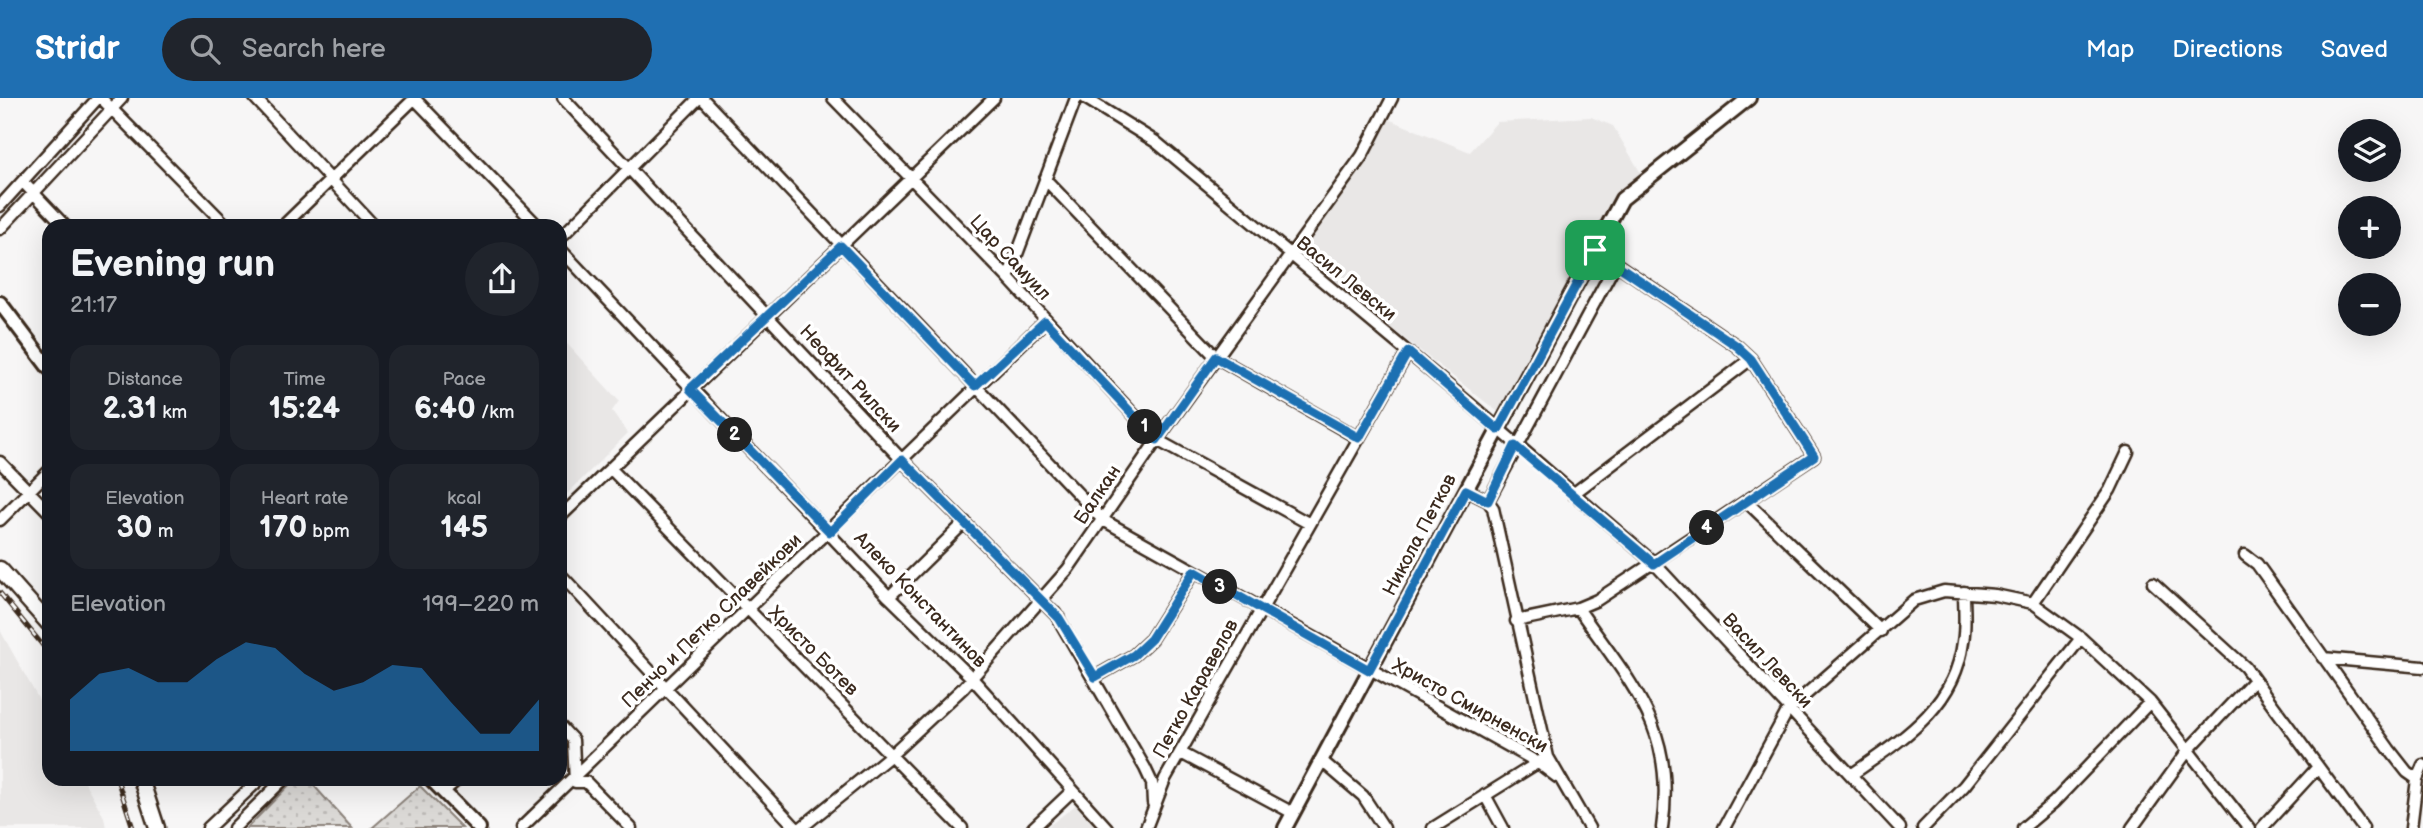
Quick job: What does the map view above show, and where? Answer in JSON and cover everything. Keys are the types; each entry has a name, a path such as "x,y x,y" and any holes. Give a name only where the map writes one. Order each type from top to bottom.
{"main road":[{"path":"0,569 42,616"},
{"path":"143,786 157,828"}],"street":[{"path":"0,206 100,98 219,219"},
{"path":"0,229 122,98"},
{"path":"255,98 367,219"},
{"path":"290,219 414,98 531,219"},
{"name":"Неофит Рилски","path":"563,98 902,460 1043,598 1059,618 1095,677 1152,783 1153,805"},
{"path":"567,231 701,98"},
{"name":"Христо Смирненски","path":"701,98 1103,520 1260,610 1537,762 1557,777"},
{"name":"Цар Самуил","path":"833,98 1008,278 1157,440 1308,523"},
{"path":"567,510 994,98"},
{"path":"1008,278 1076,98"},
{"name":"Васил Левски","path":"1085,98 1156,142 1289,256 1408,352 1654,564 1900,828"},
{"name":"Балкан","path":"799,828 891,755 971,677 1068,569 1216,357 1362,156 1392,98"},
{"name":"Никола Петков","path":"1285,828 1622,199 1749,98"},
{"path":"1045,180 1216,357 1359,438"},
{"path":"23,182 58,219"},
{"path":"1516,621 1578,608 1597,600 1814,456 1751,359 1721,333 1595,250"},
{"name":"Алеко Константинов","path":"567,257 889,597 971,677 1107,828"},
{"path":"1488,501 1515,446 1616,264"},
{"path":"0,303 13,324"},
{"path":"0,310 42,359"},
{"name":"Пенчо и Петко Славейкови","path":"567,784 1045,321"},
{"name":"Петко Каравелов","path":"1146,828 1153,805 1181,753 1308,523 1408,352"},
{"path":"1573,494 1751,359"},
{"path":"2033,603 2110,490 2128,452"},
{"path":"0,462 42,505"},
{"name":"Христо Ботев","path":"611,469 962,828"},
{"path":"0,520 42,478"},
{"path":"1466,490 1488,501 1493,508 1548,757 1588,828"},
{"path":"1746,501 1881,631"},
{"path":"889,597 965,522"},
{"path":"2245,555 2257,564 2395,757 2417,779"},
{"path":"1095,677 1134,655 1151,639 1194,571"},
{"path":"567,581 799,828"},
{"path":"2153,583 2228,649 2255,680 2362,828"},
{"path":"1851,775 1913,732 1937,706 1951,685 1964,640 1964,592"},
{"path":"1724,828 1788,710 1914,600 1927,594 1964,592 2033,603 2081,638 2150,702 2249,828"},
{"path":"1578,608 1654,722 1666,783 1662,828"},
{"path":"1923,828 1964,786 2081,638"},
{"path":"2323,658 2423,667"},
{"path":"2132,828 2189,749 2255,680"},
{"path":"2023,828 2054,802 2150,702"},
{"path":"567,734 573,740 575,782 586,782 631,828"},
{"path":"1181,753 1293,813"},
{"path":"1433,828 1548,757"},
{"path":"1322,761 1363,796 1384,828"},
{"path":"2411,828 2417,779 2423,765"},
{"path":"2262,828 2318,767"},
{"path":"208,828 253,786"},
{"path":"234,828 277,786"},
{"path":"437,786 479,828"},
{"path":"443,792 449,786"},
{"name":"Пенчо и Петко Славейкови","path":"521,828 565,786"},
{"path":"1033,828 1072,791"},
{"path":"1485,795 1503,828"}],"shaded area":[{"path":"1591,117 1613,126 1642,175 1502,415 1297,254 1388,119 1470,152 1497,122"},
{"path":"567,344 619,401 612,411 628,433 567,494"},
{"path":"0,630 42,705 42,786 87,786 104,817 106,828 0,828"},
{"path":"288,786 314,786 352,828 247,828"},
{"path":"420,786 462,828 372,828"},
{"path":"1077,804 1101,828 1046,828"}],"railway":[{"path":"0,593 42,644"},
{"path":"119,786 133,828"}],"route":[{"path":"841,246 975,386 1045,321 1157,440 1216,357 1359,438 1408,352 1498,430 1595,250 1721,333 1751,359 1814,456 1654,564 1515,446 1488,501 1466,490 1369,670 1194,571 1151,639 1134,655 1095,677 1059,618 902,460 830,532 690,389 841,246"}]}
